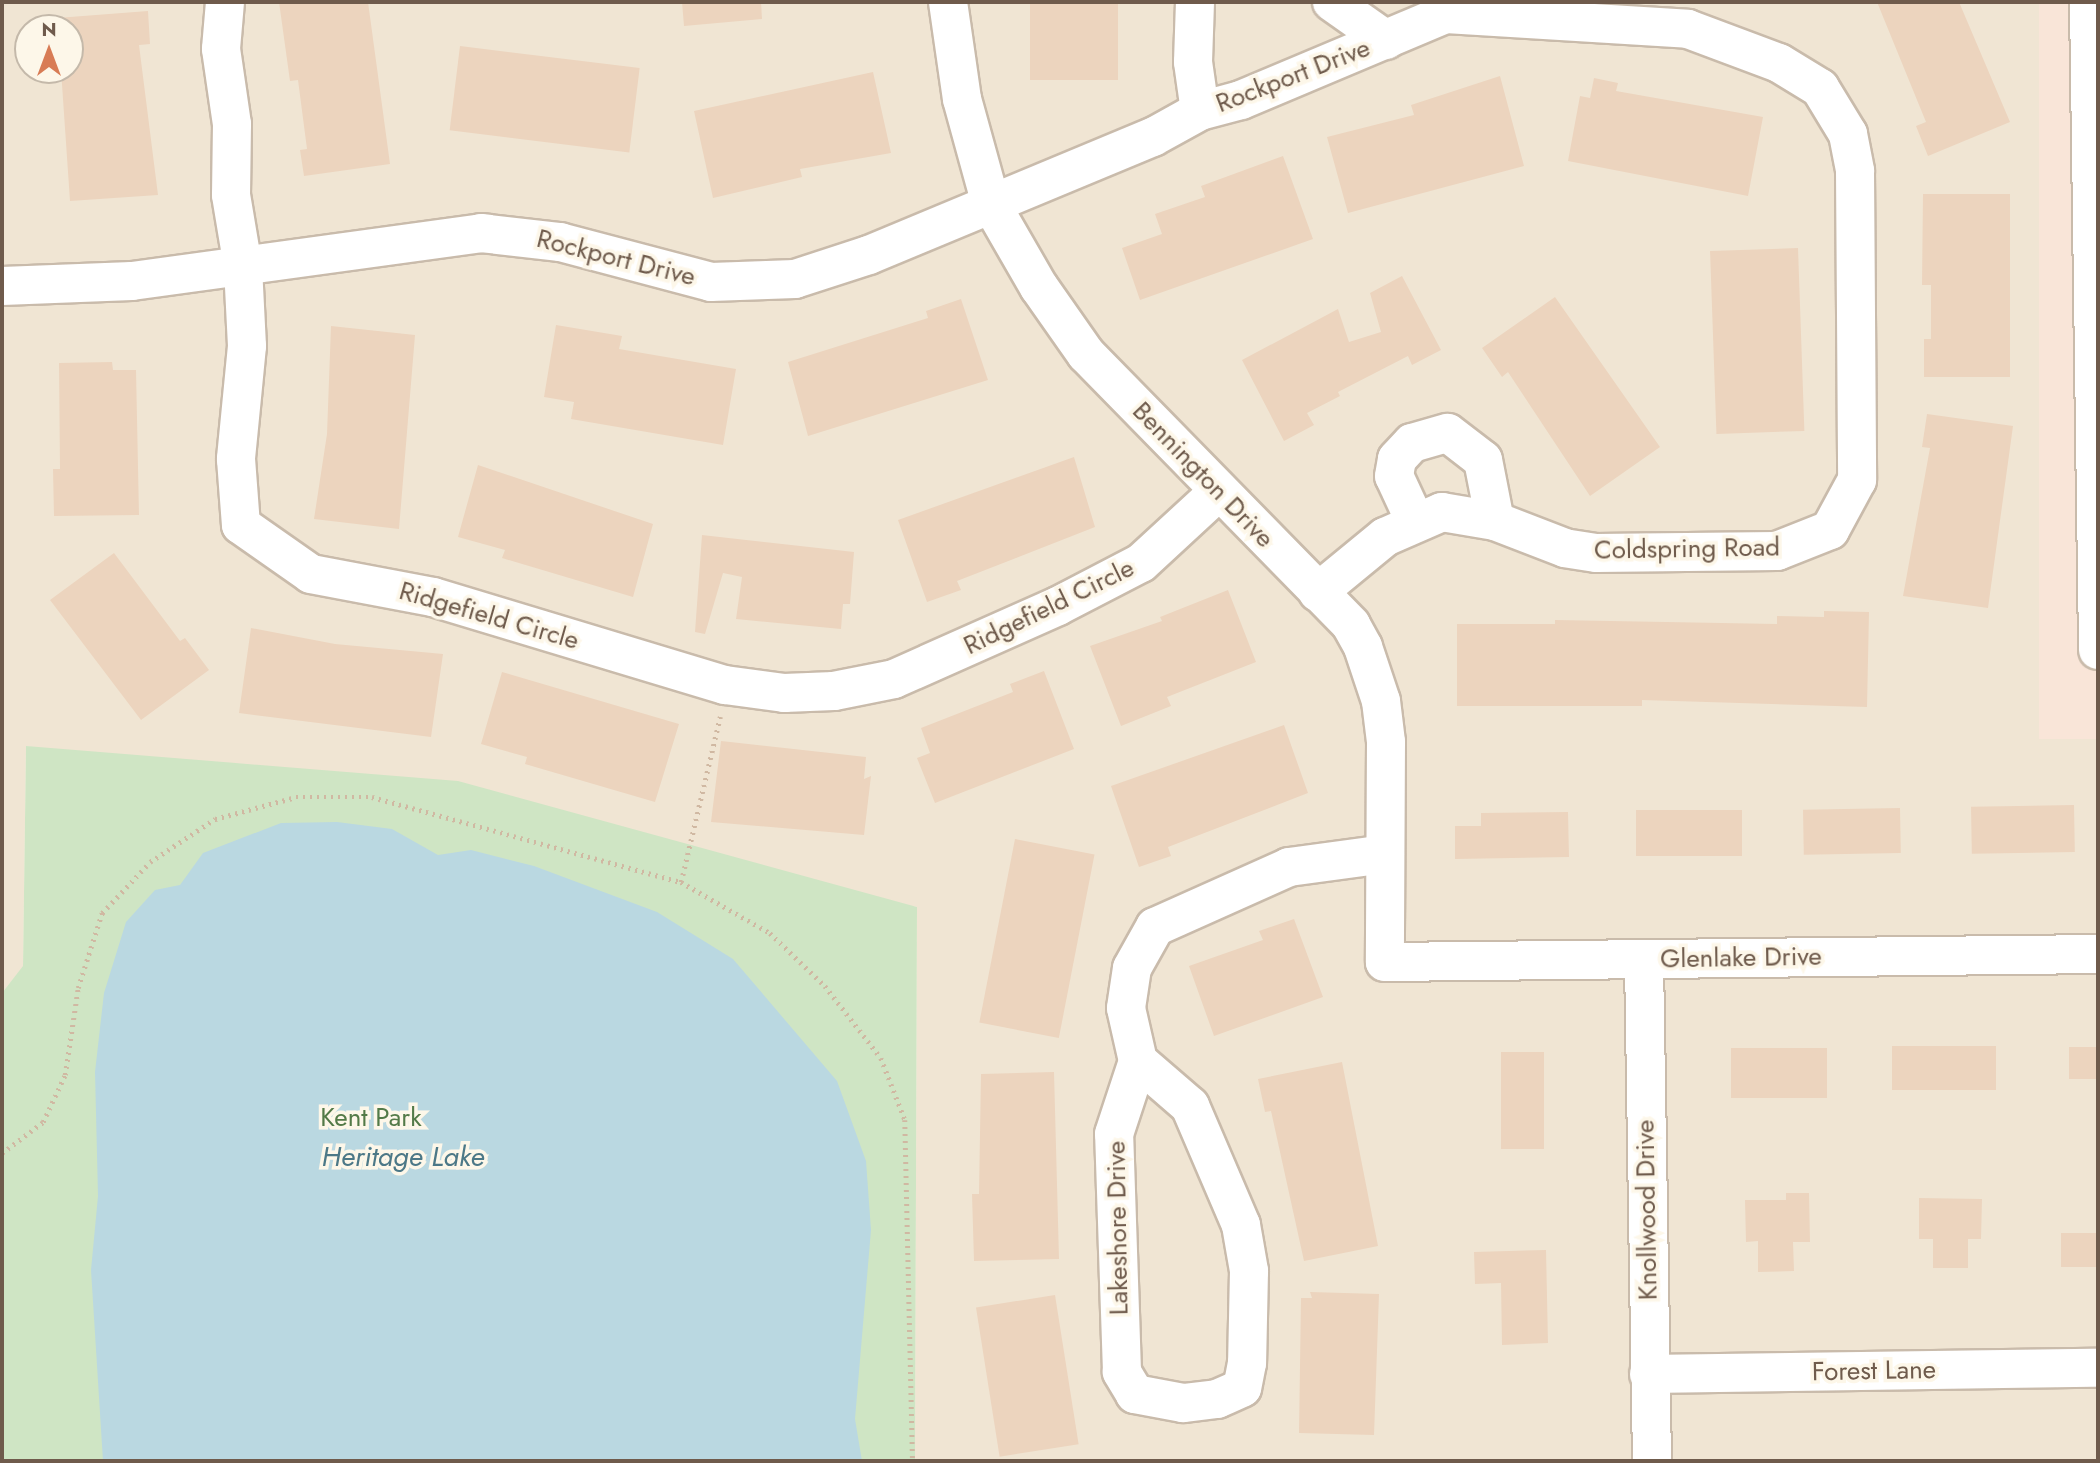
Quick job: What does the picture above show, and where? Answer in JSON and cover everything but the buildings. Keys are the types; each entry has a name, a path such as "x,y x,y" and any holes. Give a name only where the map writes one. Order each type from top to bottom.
{"street":[{"name":"Ridgefield Circle","path":"225,2 220,29 232,124 231,195 243,267 247,346 236,459 241,525 327,580 433,597 725,685 784,693 834,691 918,670 1141,562 1220,491"},
{"name":"Bennington Drive","path":"948,2 962,99 991,204 1086,354 1351,625 1381,701 1385,962"},
{"name":"Rockport Drive","path":"1195,2 1193,62 1200,111"},
{"name":"Rockport Drive","path":"1332,2 1386,40"},
{"path":"2089,2 2098,650"},
{"name":"Rockport Drive","path":"2,286 123,282 505,233 560,242 689,278 761,284 829,270 991,204 1200,111 1386,40 1446,14 1648,23 1719,38 1779,63 1820,88 1848,134 1855,171 1856,284"},
{"name":"Coldspring Road","path":"1318,592 1414,519 1442,512 1495,522 1565,548 1596,553 1777,551 1829,530 1857,480 1856,284"},
{"path":"1414,519 1400,497 1397,459 1420,439 1448,433 1483,460 1495,522"},
{"path":"1138,1060 1128,990 1138,953 1154,928 1289,867 1385,854"},
{"name":"Glenlake Drive","path":"1385,962 2098,954"},
{"name":"Knollwood Drive","path":"1644,959 1651,1461"},
{"name":"Lakeshore Drive","path":"1138,1060 1190,1105 1226,1182 1241,1225 1250,1306 1242,1388 1217,1399 1183,1403 1135,1394 1122,1372 1114,1134 1138,1060"},
{"name":"Forest Lane","path":"1649,1374 2098,1368"}],"path":[{"path":"681,881 725,685"},
{"path":"2,1153 43,1122 65,1075 79,988 103,913 150,862 215,819 296,797 372,797 681,881 770,933 825,986 881,1058 905,1120 913,1461"}],"shaded area":[{"path":"2,2 2039,2 2047,739 2098,739 2098,1461 915,1461 917,907 26,746 23,967 2,993"},
{"path":"2039,2 2098,2 2098,739 2039,739"}],"green space":[{"name":"Heritage Lake","path":"26,746 458,781 917,907 915,1461 2,1461 2,993 23,966"}],"water":[{"name":"Heritage Lake","path":"337,822 392,829 438,855 471,850 534,866 657,912 733,959 837,1081 866,1161 871,1230 855,1419 862,1461 103,1461 91,1270 98,1196 95,1072 104,993 126,922 155,890 180,885 203,853 281,823"}],"park label":[{"name":"Kent Park","path":"371,1118"}]}
